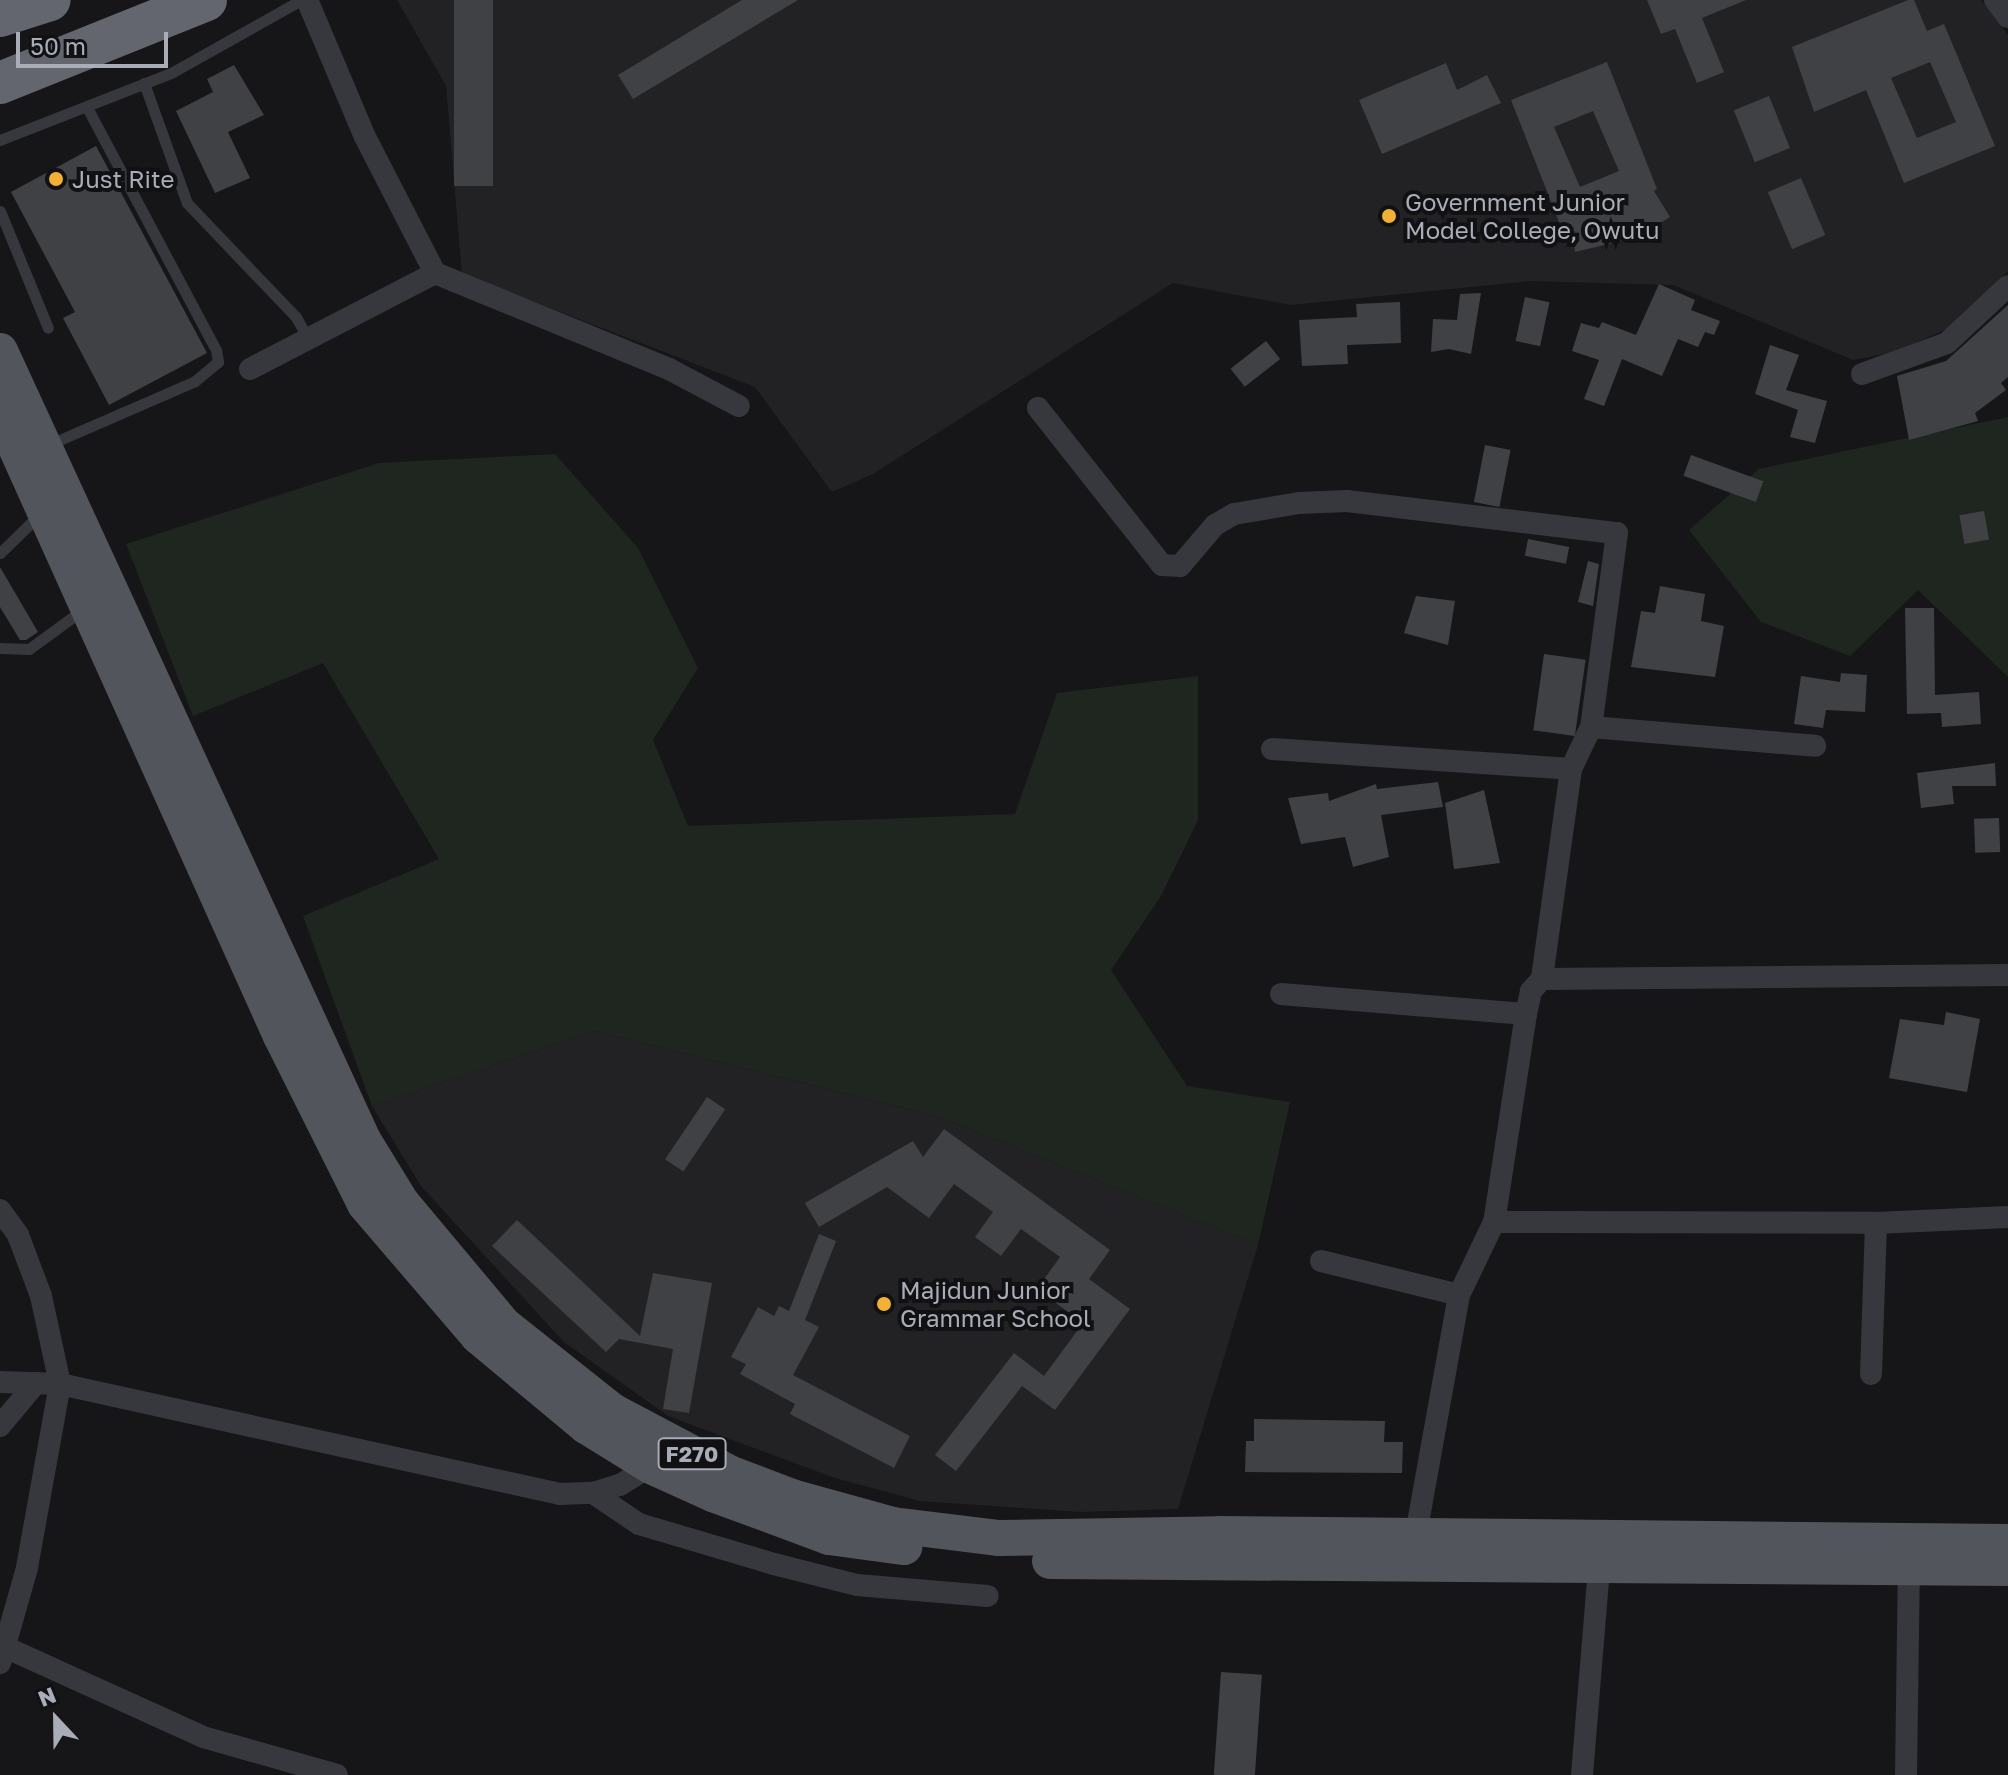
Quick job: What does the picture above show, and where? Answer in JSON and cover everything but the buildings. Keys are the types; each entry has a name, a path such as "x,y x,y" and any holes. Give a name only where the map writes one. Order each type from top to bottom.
{"highway":[{"path":"0,16 50,0"},
{"path":"0,83 206,0"}],"main road":[{"name":"F270","path":"0,351 363,1140 401,1202 504,1325 612,1411 729,1473 792,1497 893,1525 999,1538 1599,1566 2008,1568"},
{"name":"F270","path":"0,412 281,1036 365,1204 478,1336 586,1426 651,1466 829,1537 999,1560 1415,1539 2008,1542"}],"street":[{"path":"304,0 365,137 435,273 669,369 739,406"},
{"path":"1995,0 2008,17"},
{"path":"250,369 435,273"},
{"path":"1862,374 1947,343 2008,286"},
{"path":"1038,408 1162,565 1180,566 1215,525 1234,514 1299,503 1347,501 1617,533 1591,727 1571,769 1542,979 1531,991 1526,1014 1494,1222 1459,1295 1415,1539"},
{"path":"1591,727 1815,746"},
{"path":"1272,749 1571,769"},
{"path":"1542,979 2008,975"},
{"path":"1281,994 1526,1014"},
{"path":"0,1210 18,1235 41,1296 60,1384 4,1656 203,1737 337,1775"},
{"path":"1494,1222 1876,1223 2008,1217"},
{"path":"1871,1374 1876,1223"},
{"path":"1321,1261 1459,1295"},
{"path":"0,1382 60,1384 560,1494 593,1493 620,1485 651,1466"},
{"path":"0,1426 36,1383"},
{"path":"593,1493 639,1524 774,1564 857,1585 988,1596"},
{"path":"1582,1775 1599,1566"},
{"path":"1906,1775 1909,1567"}],"lane":[{"path":"0,140 144,83 304,0"},
{"path":"116,21 140,11"},
{"path":"144,83 187,203 296,317 308,339"},
{"path":"44,447 195,381 218,362 216,350 86,106"},
{"path":"0,211 48,328"},
{"path":"0,553 44,510"},
{"path":"0,648 29,649 87,605"}],"shaded area":[{"name":"Government Junior Model College, Owutu","path":"397,0 1981,0 2008,35 2008,271 1947,329 1895,352 1853,360 1673,285 1530,281 1291,305 1173,283 873,474 832,492 755,387 462,274 446,86"},
{"path":"2008,417 2008,677 1918,590 1850,656 1761,622 1689,530 1759,469"},
{"path":"555,454 638,548 698,668 653,740 688,826 1015,814 1057,693 1198,676 1198,820 1161,896 1111,970 1187,1086 1290,1102 1258,1245 937,1116 595,1031 372,1106 303,916 439,859 323,663 193,716 126,544 379,463"},
{"name":"Majidun Junior Grammar School","path":"595,1031 937,1116 1258,1245 1178,1509 1080,1512 920,1501 835,1478 668,1416 564,1342 421,1186 372,1106"}],"place":[{"name":"Just Rite","path":"56,179"},
{"name":"Government Junior Model College, Owutu","path":"1389,216"},
{"name":"Majidun Junior Grammar School","path":"884,1304"}]}
